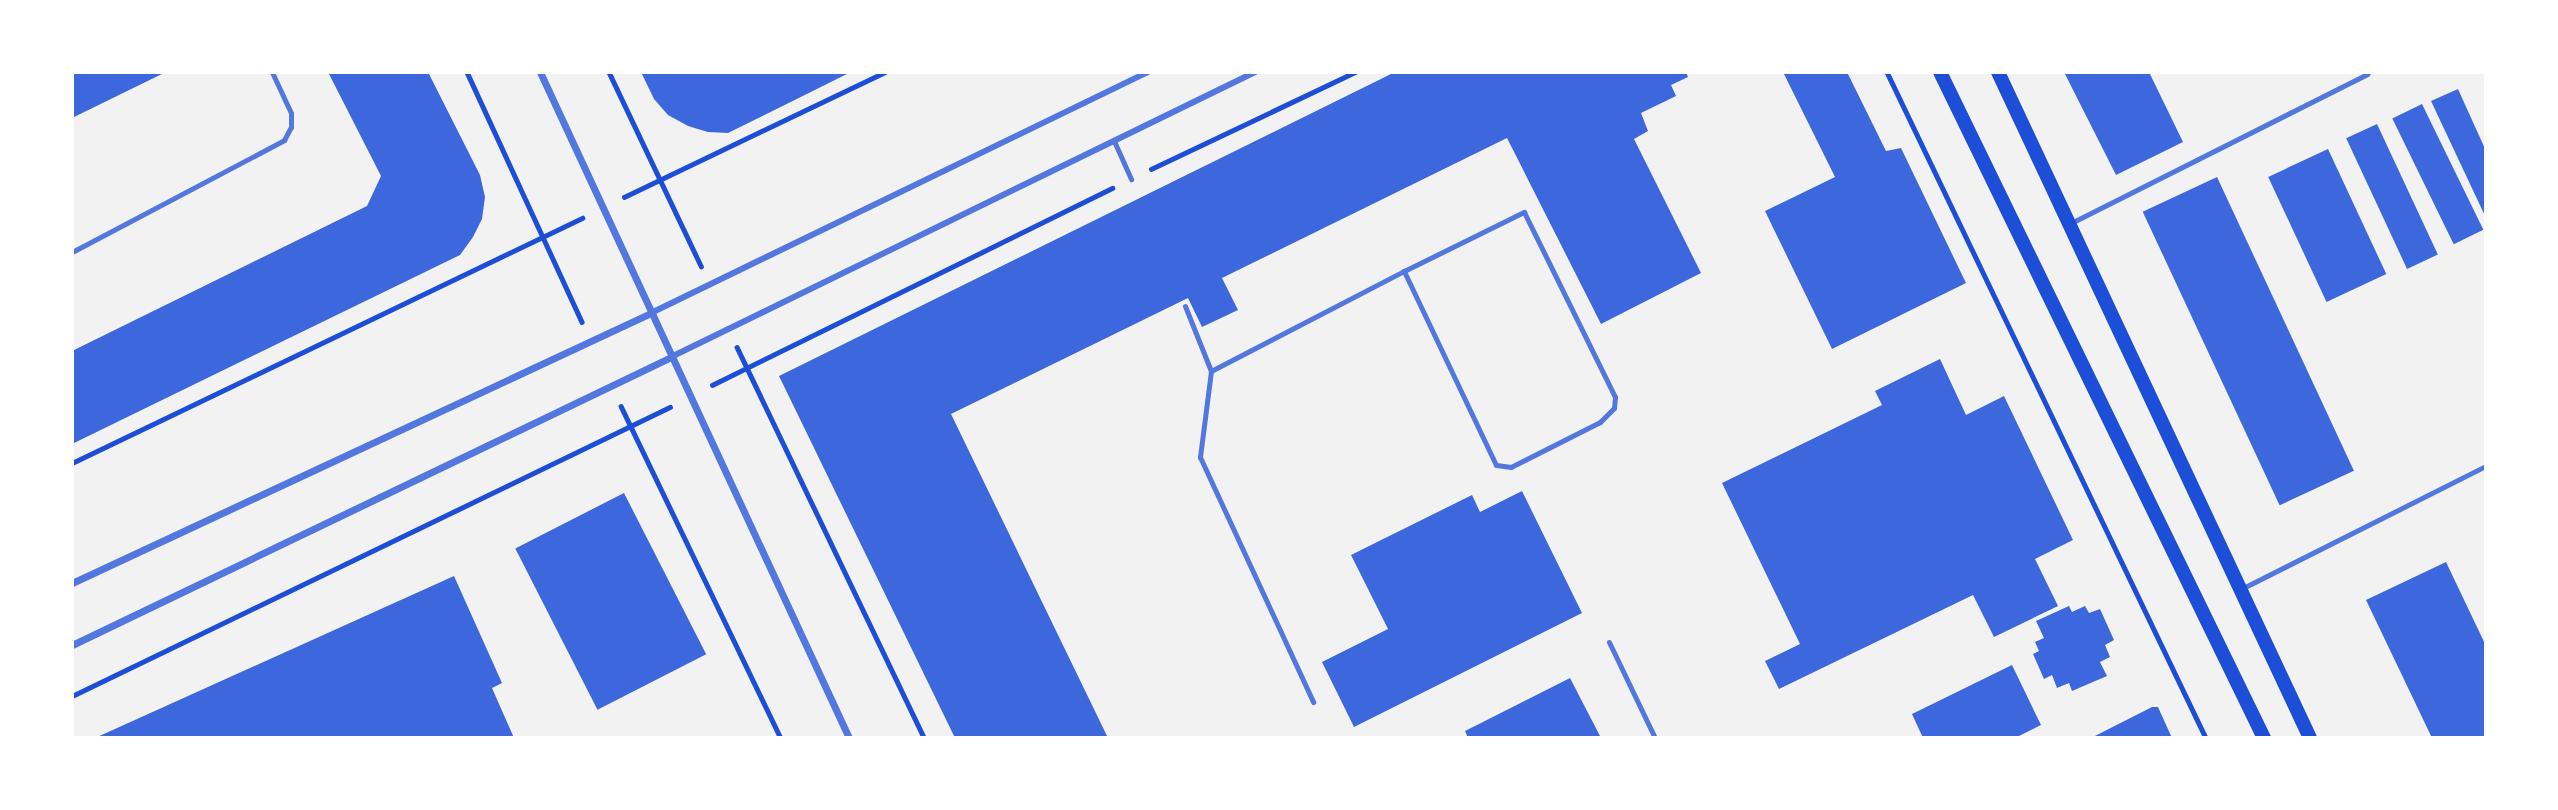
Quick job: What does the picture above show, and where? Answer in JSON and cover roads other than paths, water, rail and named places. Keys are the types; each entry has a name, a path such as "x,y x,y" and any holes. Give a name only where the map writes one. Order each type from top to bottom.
{"main road":[{"path":"1940,72 2264,738"},
{"path":"1998,72 2310,738"}],"street":[{"path":"540,72 849,738"},
{"path":"72,583 651,313 1148,72"},
{"path":"72,645 1255,72"}],"lane":[{"path":"72,252 284,140 291,127 291,113 272,72"},
{"path":"2069,224 2367,74"},
{"path":"1114,141 1131,179"},
{"path":"1211,371 1404,271 1524,212 1615,397 1614,408 1600,422 1511,467 1496,465 1404,271"},
{"path":"1185,306 1211,371 1200,457 1313,702"},
{"path":"2241,590 2486,466"},
{"path":"1609,642 1655,738"}]}
